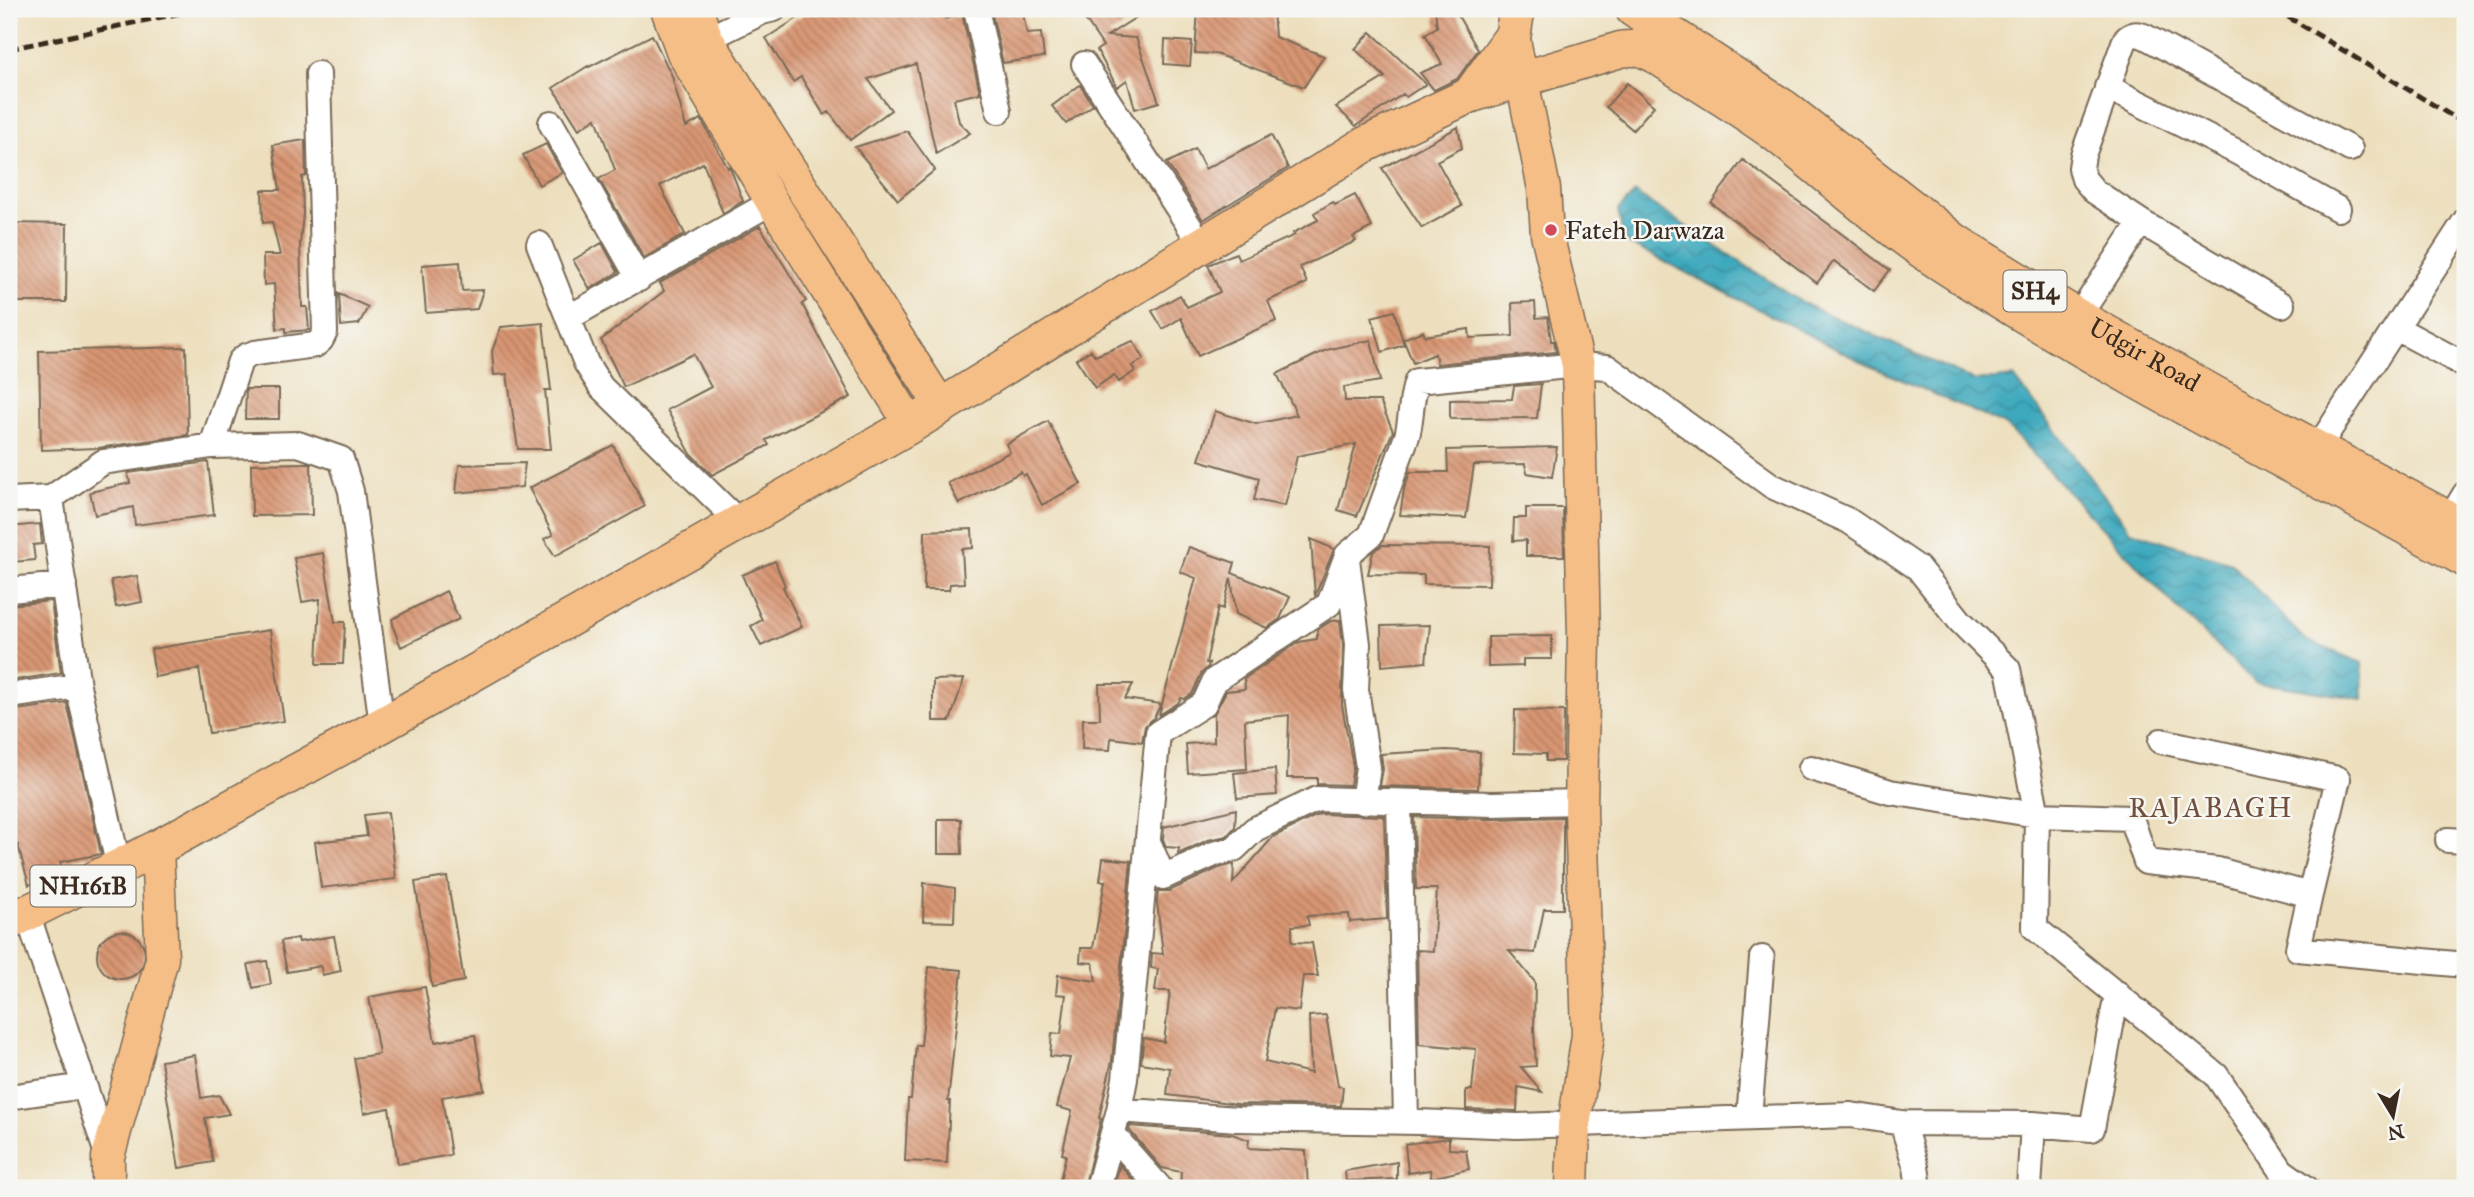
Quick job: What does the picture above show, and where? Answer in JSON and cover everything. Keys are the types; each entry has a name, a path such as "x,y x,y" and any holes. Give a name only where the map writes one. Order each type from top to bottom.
{"highway":[{"name":"Udgir Road","path":"1633,9 1786,109 1956,242 2078,317 2317,449 2460,514"},
{"path":"1470,95 1515,22"},
{"name":"Udgir Road","path":"1521,81 1622,48 1640,48 1655,55 1772,132 1866,208 1942,264 2059,336 2199,416 2465,558"},
{"path":"156,848 383,725 911,425 1203,247 1364,145 1470,95 1521,81"},
{"name":"NH161B","path":"18,918 156,848"}],"main road":[{"path":"667,9 683,53 911,425"},
{"path":"696,9 707,39 941,406"},
{"path":"1515,22 1521,81 1544,190 1547,234 1578,365 1584,638 1581,802 1588,1035 1574,1125 1572,1188"},
{"path":"108,1188 108,1157 162,959 156,848"}],"street":[{"path":"707,39 762,12 774,9"},
{"path":"976,9 999,111"},
{"path":"2282,304 2141,222 2094,191 2084,179 2081,168 2083,155 2125,40 2138,34 2350,149"},
{"path":"1084,64 1203,247"},
{"path":"212,446 240,361 255,353 315,345 324,332 318,74"},
{"path":"2107,87 2238,153 2338,209"},
{"path":"551,123 639,279"},
{"path":"568,317 772,202"},
{"path":"2317,449 2465,221"},
{"path":"2078,317 2141,222"},
{"path":"539,244 586,363 600,387 739,522"},
{"path":"2396,328 2465,365"},
{"path":"1098,1188 1125,1079 1158,733 1204,704 1215,680 1329,604 1347,555 1371,535 1407,436 1411,422 1411,397 1417,382 1578,365 1606,367 1772,486 1849,521 1918,568 1960,621 2008,669 2037,815 2035,928 2216,1074 2282,1171 2306,1188"},
{"path":"9,500 51,498 103,462 212,446 299,444 341,459 351,491 383,725"},
{"path":"51,498 78,686 119,868"},
{"path":"1347,555 1358,644 1356,690 1368,766 1363,802"},
{"path":"9,590 64,585"},
{"path":"9,696 78,686"},
{"path":"2161,741 2338,779 2298,949 2465,965"},
{"path":"1811,768 1890,792 2037,815 2130,818 2146,862 2218,870 2309,895"},
{"path":"1149,842 1163,877 1214,854 1234,849 1255,829 1317,799 1363,802 1581,802"},
{"path":"1399,802 1406,1121"},
{"path":"18,918 84,1086 108,1157"},
{"path":"1749,1118 1762,958"},
{"path":"1119,1110 1237,1119 1574,1125 1851,1115 1902,1123 2033,1124 2092,1129 2117,993"},
{"path":"9,1097 84,1086"},
{"path":"1902,1123 1920,1188"},
{"path":"2029,1188 2033,1124"},
{"path":"1113,1135 1160,1188"}],"water":[{"path":"1635,193 1803,303 1975,381 2014,377 2131,531 2231,563 2305,640 2362,663 2363,699 2255,682 2174,605 2007,426 1868,365 1624,241 1618,210"}],"building":[{"path":"808,9 927,9 946,19 962,14 980,93 954,99 959,122 970,133 936,154 916,64 868,79 891,110 850,140 829,112 824,115 801,77 793,82 766,38"},
{"path":"991,9 1022,9 1027,34 1041,33 1044,57 1003,63"},
{"path":"1078,9 1149,9 1107,36 1136,38 1159,102 1135,109 1127,80 1117,87 1097,50 1103,46"},
{"path":"1244,9 1273,9 1275,37 1324,56 1304,87 1216,54 1195,53 1198,10 1244,13"},
{"path":"1435,9 1454,9 1478,50 1457,79 1434,90 1420,73 1442,64 1425,34 1437,27"},
{"path":"1371,32 1426,84 1406,97 1403,94 1356,126 1336,107 1385,77 1355,49"},
{"path":"652,35 672,76 686,127 701,119 728,168 730,167 743,201 723,213 703,163 660,186 685,234 644,258 599,179 615,170 596,118 579,129 553,88 588,66"},
{"path":"1165,40 1192,42 1190,66 1164,64"},
{"path":"1627,83 1654,106 1633,130 1606,107"},
{"path":"1080,85 1093,105 1066,124 1052,106"},
{"path":"1458,127 1462,148 1437,161 1462,206 1422,228 1382,168"},
{"path":"907,131 935,170 898,200 855,147"},
{"path":"1271,135 1288,168 1203,220 1167,163 1195,149 1205,169"},
{"path":"305,140 306,176 302,177 303,214 300,244 302,307 307,307 309,330 286,332 286,328 277,329 274,284 264,285 263,255 280,255 272,222 263,223 262,190 280,190 273,145"},
{"path":"546,144 562,173 539,185 523,155"},
{"path":"1743,160 1890,270 1874,291 1834,261 1817,283 1711,203"},
{"path":"1355,195 1372,227 1353,237 1356,241 1300,267 1307,283 1268,301 1276,321 1198,356 1181,318 1163,329 1152,311 1180,295 1187,307 1220,292 1208,265 1236,253 1239,260 1295,235 1293,233 1318,220 1314,213 1333,202 1335,205"},
{"path":"9,223 67,224 66,302 12,302 9,287"},
{"path":"760,226 806,301 802,304 851,397 766,440 769,445 712,475 691,454 667,410 711,387 693,354 624,387 601,340 664,291 660,283"},
{"path":"602,243 618,272 590,289 573,260"},
{"path":"460,262 462,291 483,290 477,309 426,313 422,265"},
{"path":"339,294 368,307 359,324 341,326"},
{"path":"1535,302 1536,318 1548,317 1551,341 1554,341 1556,352 1437,364 1435,354 1413,363 1403,339 1423,331 1425,336 1469,329 1470,338 1513,336 1512,303"},
{"path":"1394,311 1404,345 1382,352 1372,317"},
{"path":"543,323 551,390 545,390 551,449 518,449 507,374 494,375 492,351 501,327"},
{"path":"1371,340 1380,381 1344,387 1345,401 1380,401 1393,431 1357,516 1338,510 1356,444 1297,456 1285,506 1254,500 1259,478 1199,460 1215,411 1256,424 1297,415 1277,374 1326,350"},
{"path":"1133,341 1144,359 1132,366 1135,371 1119,382 1114,375 1095,388 1076,359 1091,350 1095,356"},
{"path":"186,347 188,435 98,448 41,450 39,351"},
{"path":"1541,384 1537,418 1450,419 1450,400 1512,399 1514,386"},
{"path":"246,389 279,389 279,419 245,419"},
{"path":"1048,421 1081,484 1042,505 1026,474 1023,476 1021,472 959,504 948,483 1010,452 1006,444"},
{"path":"613,445 645,506 555,556 544,539 553,535 529,488"},
{"path":"1557,447 1552,477 1527,473 1525,464 1474,465 1466,518 1400,515 1410,472 1448,472 1447,450"},
{"path":"208,462 214,515 135,525 133,507 95,515 90,492 130,483 128,473"},
{"path":"525,463 522,487 456,493 459,465"},
{"path":"251,464 311,464 312,515 252,516"},
{"path":"1526,508 1563,508 1564,556 1526,556 1526,540 1513,541 1514,518 1526,518"},
{"path":"40,524 42,544 33,545 35,560 12,562 9,552 9,527"},
{"path":"972,529 973,548 962,549 964,583 950,584 949,590 924,590 925,531"},
{"path":"1311,539 1334,549 1315,596"},
{"path":"1382,545 1490,546 1489,585 1424,584 1424,575 1368,574 1373,552"},
{"path":"1189,547 1235,563 1232,573 1290,597 1280,619 1267,628 1236,614 1231,578 1223,609 1218,607 1206,663 1209,663 1208,667 1201,674 1192,694 1181,698 1178,703 1159,715 1196,578 1180,572"},
{"path":"323,553 335,622 345,622 343,664 317,664 320,599 302,602 294,558"},
{"path":"775,561 785,586 783,587 802,627 761,646 751,626 762,620 742,575"},
{"path":"137,576 142,602 116,607 111,580"},
{"path":"446,591 459,619 401,647 392,619"},
{"path":"51,601 61,673 9,681 9,661 12,661 9,605"},
{"path":"1340,620 1343,645 1342,705 1353,767 1350,785 1317,784 1317,778 1287,778 1289,715 1245,720 1247,769 1188,773 1186,744 1214,742 1214,714 1226,691 1245,689 1244,679 1299,642 1317,639 1317,630 1331,621"},
{"path":"1430,625 1426,662 1382,666 1381,626"},
{"path":"270,630 284,721 209,733 199,669 155,677 151,649"},
{"path":"1552,636 1552,659 1523,659 1523,666 1488,667 1488,637"},
{"path":"964,679 950,721 933,721 933,680"},
{"path":"1099,684 1133,684 1125,699 1161,704 1154,718 1145,726 1142,742 1111,738 1110,750 1082,749 1083,719 1100,719"},
{"path":"67,703 101,854 60,862 63,873 29,885 18,845 9,846 9,711"},
{"path":"1515,710 1564,711 1563,761 1546,761 1546,754 1514,753"},
{"path":"1446,750 1480,752 1478,789 1380,786 1383,769 1381,754"},
{"path":"1275,769 1277,795 1237,798 1234,773"},
{"path":"1236,809 1235,827 1227,836 1208,840 1178,854 1179,848 1166,847 1163,839 1164,827"},
{"path":"388,812 396,879 321,888 315,842 367,836 364,815"},
{"path":"1320,814 1384,816 1387,919 1350,922 1349,914 1307,916 1309,925 1292,926 1292,942 1312,943 1318,976 1303,976 1299,1011 1275,1008 1265,1062 1311,1073 1309,1016 1326,1015 1338,1086 1343,1087 1341,1106 1238,1104 1167,1095 1170,1068 1141,1063 1144,1038 1164,1042 1170,991 1155,991 1158,969 1151,968 1152,953 1163,954 1158,891 1169,891 1234,864 1233,883 1273,837"},
{"path":"1414,817 1563,817 1563,909 1544,909 1535,953 1509,951 1535,982 1536,1066 1521,1067 1542,1092 1518,1087 1517,1111 1466,1109 1466,1090 1472,1090 1476,1049 1419,1044 1417,950 1433,951 1437,889 1416,889"},
{"path":"938,819 961,819 962,854 938,854"},
{"path":"1103,858 1131,861 1112,1061 1084,1188 1058,1188 1066,1155 1062,1154 1072,1111 1057,1107 1070,1058 1050,1056 1052,1033 1061,1034 1066,995 1056,994 1058,975 1096,981 1093,963 1080,962 1081,948 1093,948 1105,881 1100,881"},
{"path":"447,877 464,981 432,987 415,882"},
{"path":"924,883 955,888 954,922 923,921"},
{"path":"121,931 138,938 145,955 138,972 121,979 104,972 97,955 104,938"},
{"path":"334,936 341,971 322,975 321,966 287,972 281,941 298,938 299,942"},
{"path":"267,961 271,984 253,988 248,964"},
{"path":"929,967 962,970 948,1101 947,1163 905,1161 908,1099 911,1099 916,1045 921,1045"},
{"path":"425,987 435,1042 475,1035 484,1090 442,1097 451,1155 398,1164 389,1108 364,1113 354,1058 379,1054 369,997"},
{"path":"195,1055 201,1098 219,1095 229,1114 205,1118 213,1162 179,1168 161,1061"},
{"path":"1130,1126 1232,1134 1249,1140 1248,1148 1306,1151 1308,1188 1180,1188 1181,1172 1162,1168 1129,1130"},
{"path":"1449,1138 1449,1149 1466,1150 1469,1169 1431,1178 1430,1170 1408,1173 1405,1144"},
{"path":"1397,1162 1397,1179 1346,1181 1345,1171"},
{"path":"1120,1165 1140,1188 1113,1188"}],"railway":[{"path":"9,49 200,9"},
{"path":"2275,9 2465,124"}],"place":[{"name":"Fateh Darwaza","path":"1551,230"}],"district":[{"name":"RAJABAGH","path":"2211,807"}]}
